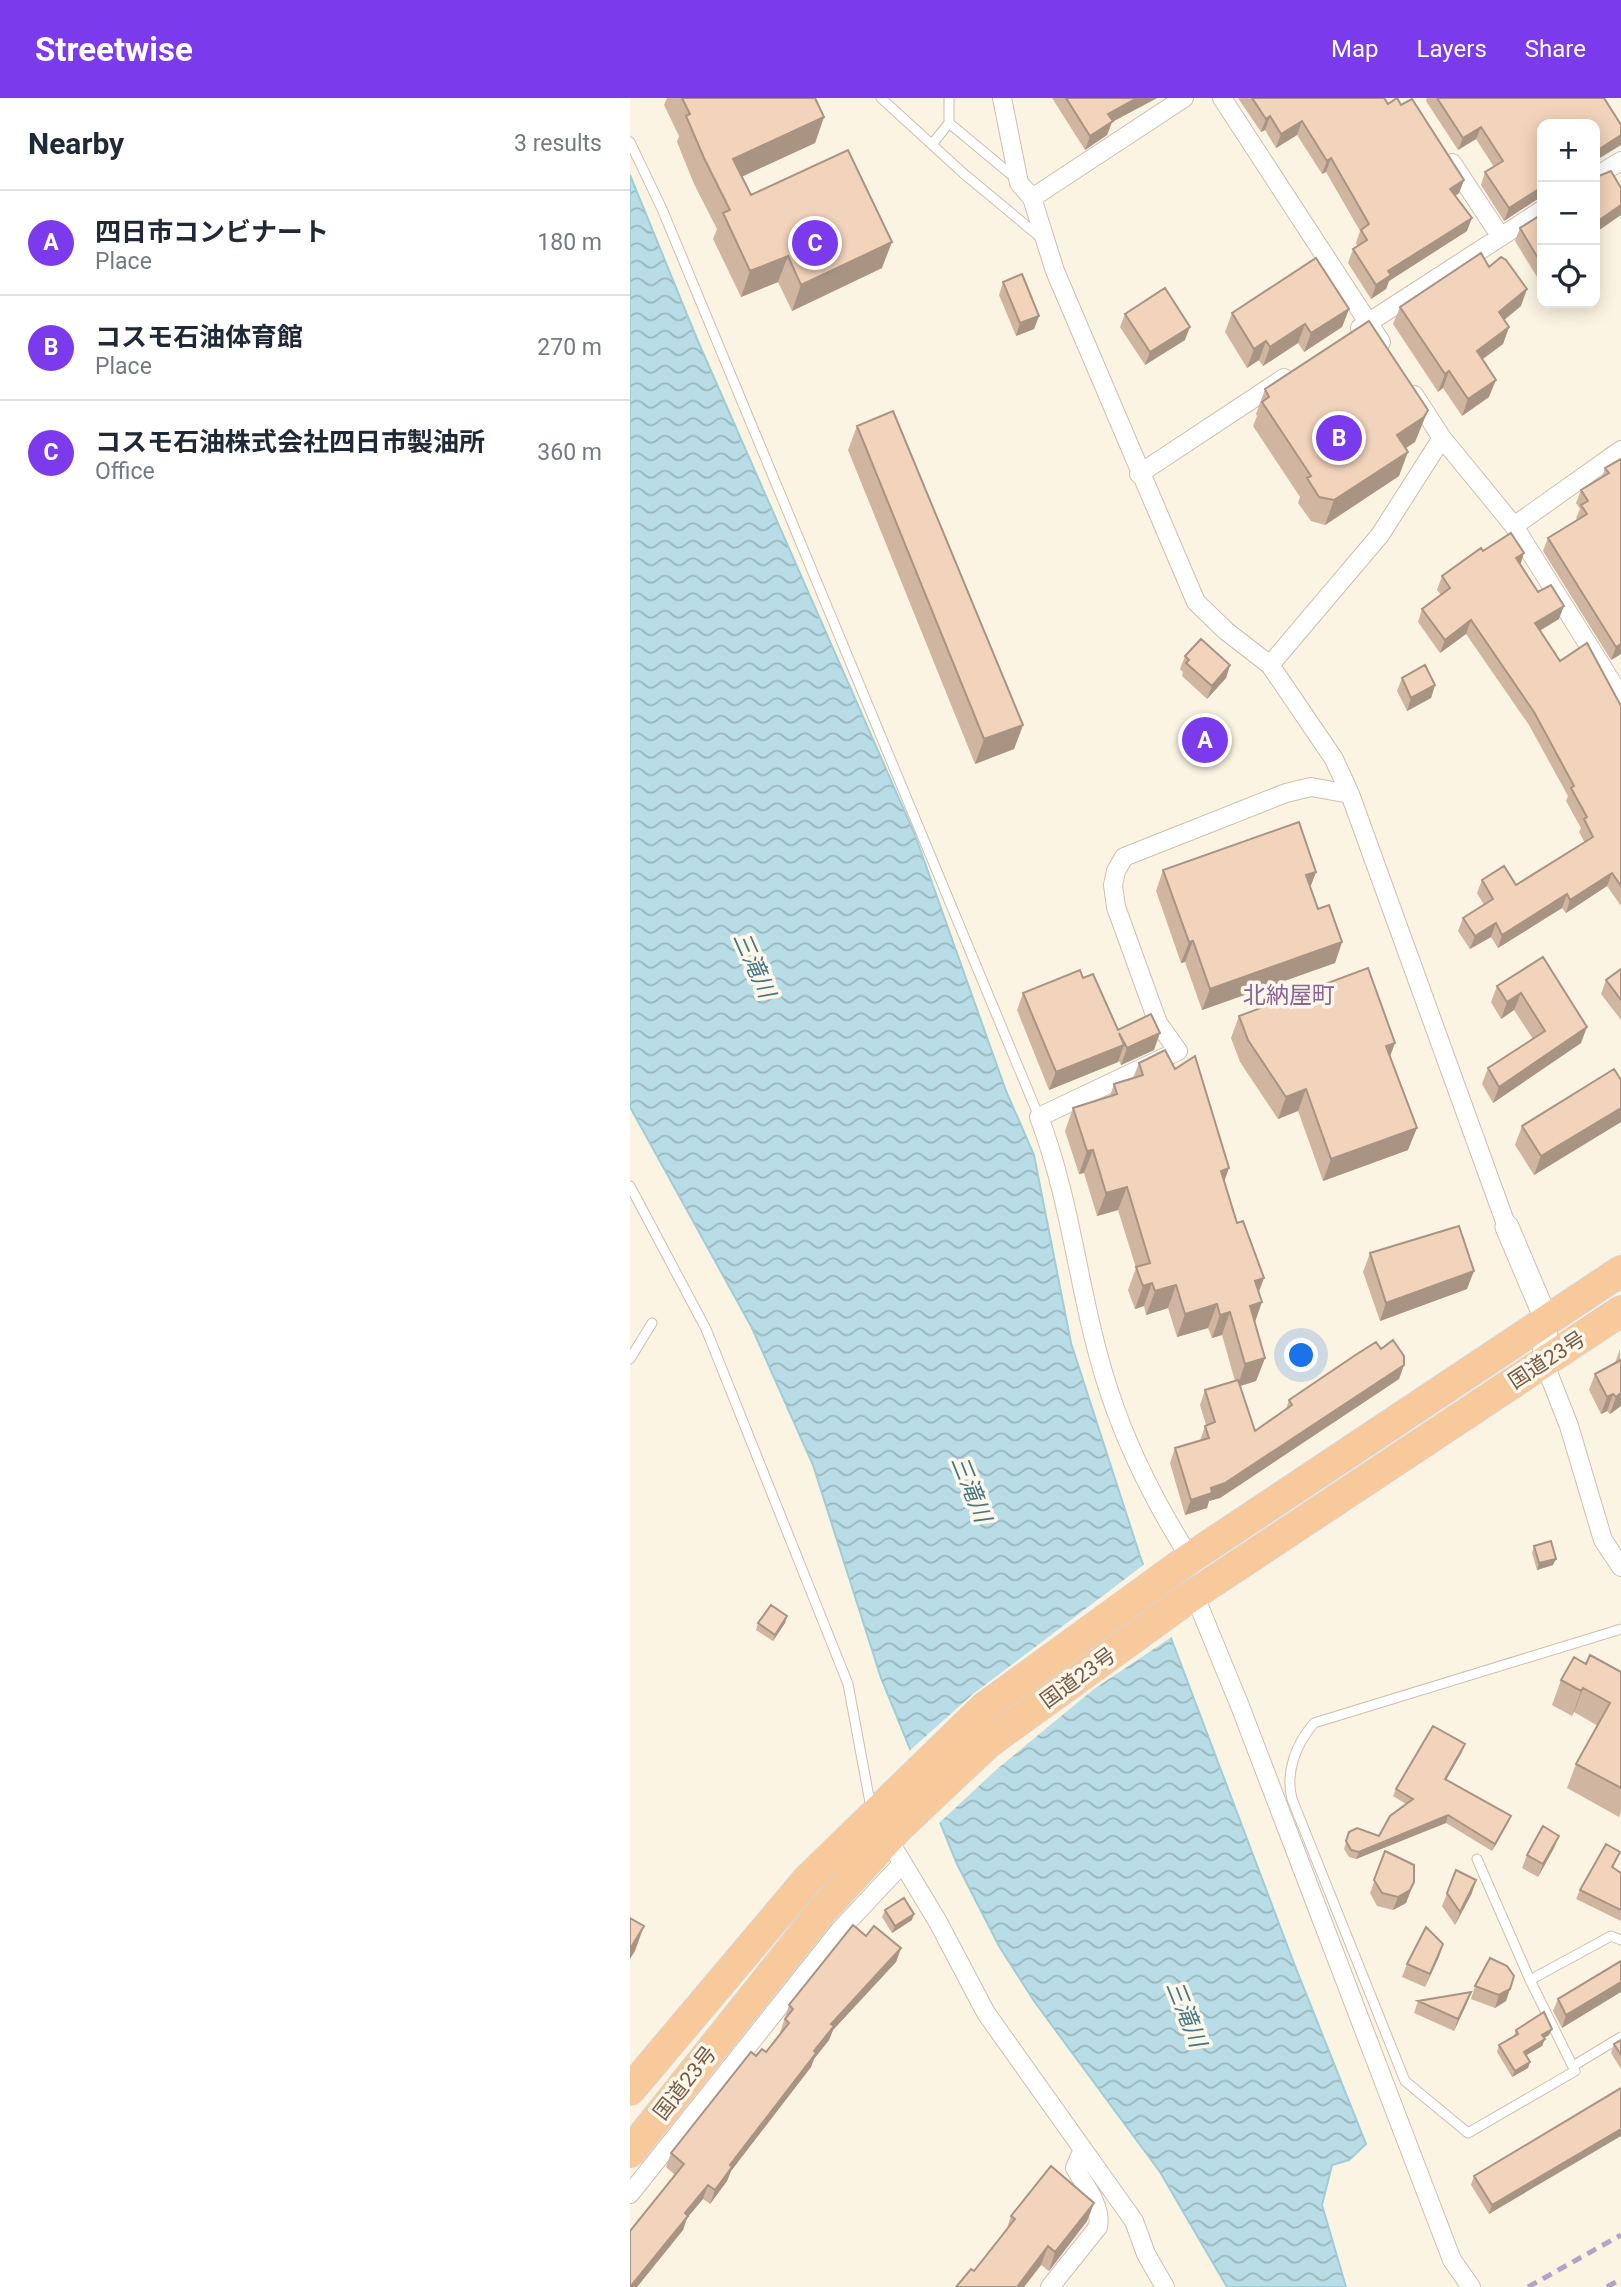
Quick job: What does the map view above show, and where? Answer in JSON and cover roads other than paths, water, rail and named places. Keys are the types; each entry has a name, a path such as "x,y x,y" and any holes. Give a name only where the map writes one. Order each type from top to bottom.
{"highway":[{"name":"国道23号","path":"630,2152 821,1912 887,1820 985,1707 1183,1563 1621,1271"},
{"name":"国道23号","path":"630,2090 807,1880 988,1743 1190,1597 1621,1311"}],"street":[{"path":"1002,98 1019,183 1032,198 1044,240 1139,474 1196,602 1226,631 1270,664 1287,694 1334,759 1350,794 1507,1227 1546,1319 1544,1362 1569,1426 1603,1540 1621,1568"},
{"path":"1032,198 1184,98"},
{"path":"1222,98 1390,357"},
{"path":"1442,148 1500,237"},
{"path":"1600,174 1621,161"},
{"path":"1345,337 1537,213"},
{"path":"1139,474 1299,368"},
{"path":"1405,380 1442,438 1514,526 1621,697"},
{"path":"1270,664 1380,535 1442,438"},
{"path":"1514,526 1621,450"},
{"path":"1183,1563 1109,1392 1072,1231 1039,1117 1178,1051 1158,1023 1116,907 1113,885 1116,871 1124,857 1286,793 1311,787 1350,794"},
{"path":"1190,1597 1245,1719 1452,2260 1471,2287"},
{"path":"887,1820 901,1865 938,1922 986,2013 1133,2221 1146,2254 1165,2287"},
{"path":"630,2194 841,1930 901,1865"},
{"path":"1049,2287 1098,2227 1100,2217 1096,2205 1075,2168 1083,2149"}],"lane":[{"path":"881,98 963,173 1044,240"},
{"path":"933,143 948,122 949,98"},
{"path":"948,122 1008,170 1019,183"},
{"path":"630,142 662,209 1039,1117"},
{"path":"630,1186 706,1329 848,1684 887,1820"},
{"path":"630,1359 652,1323"},
{"path":"1477,1859 1530,1980 1575,2071 1468,2133 1405,2081 1292,1799 1287,1780 1302,1738 1314,1723 1621,1629"},
{"path":"1530,1980 1611,1936 1621,1940"},
{"path":"1573,2066 1621,2037"}],"water":[{"name":"三滝川","path":"630,175 697,339 915,835 1006,1091 1034,1155 1071,1343 1140,1556 1295,1966 1366,2144 1349,2160 1332,2165 1322,2205 1346,2287 1227,2287 1160,2172 1034,2001 999,1946 957,1864 881,1678 813,1465 752,1328 630,1107"}],"railway":[{"path":"1528,2287 1621,2235"},
{"path":"1607,2287 1621,2279"}],"place":[{"name":"コスモ石油株式会社四日市製油所","path":"815,243"},
{"name":"コスモ石油体育館","path":"1339,438"},
{"name":"四日市コンビナート","path":"1205,740"}],"district":[{"name":"北納屋町","path":"1289,995"}]}
